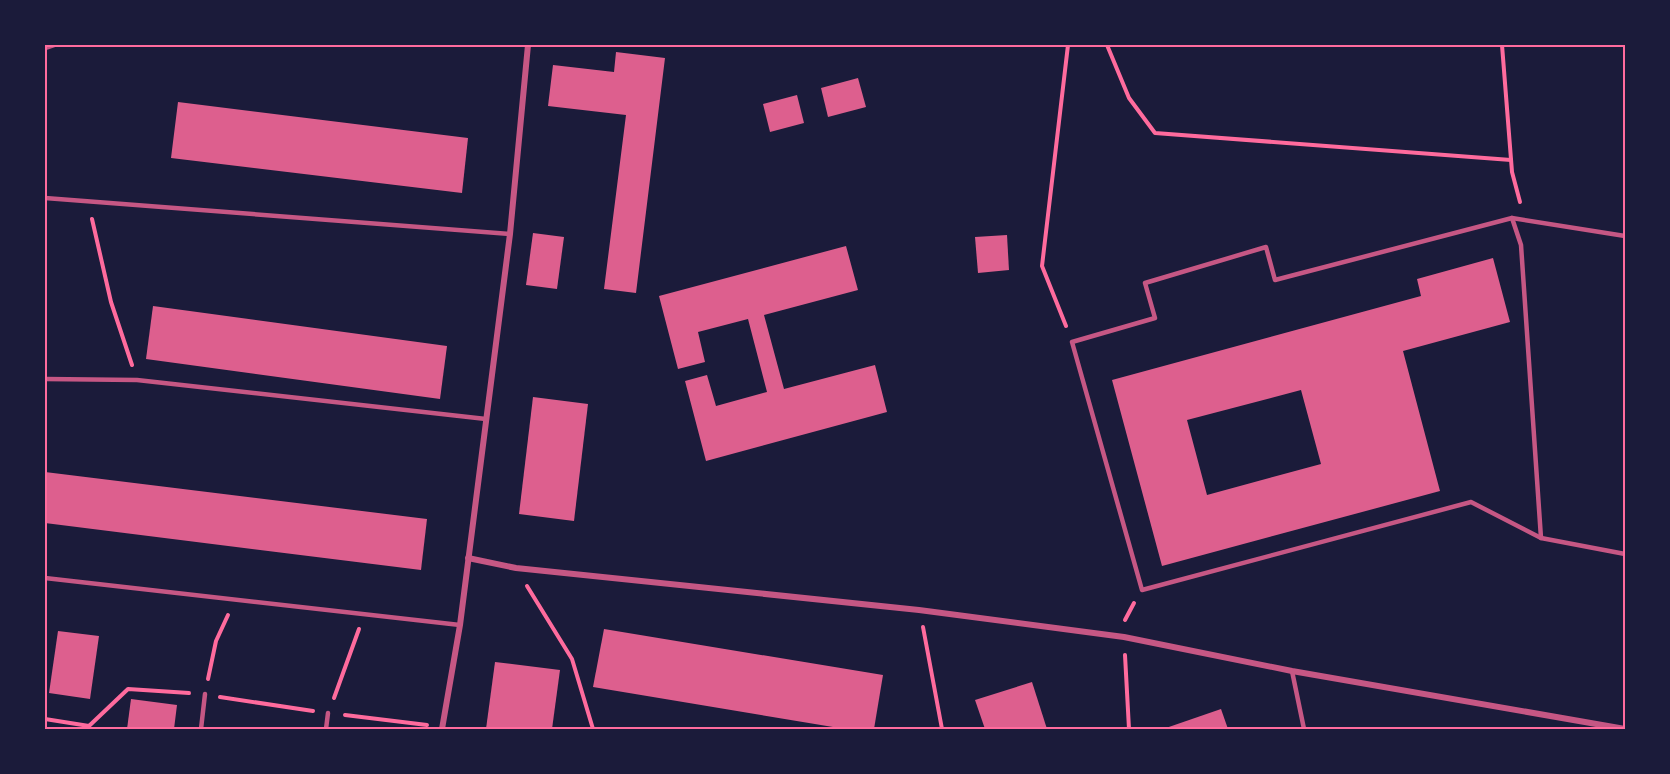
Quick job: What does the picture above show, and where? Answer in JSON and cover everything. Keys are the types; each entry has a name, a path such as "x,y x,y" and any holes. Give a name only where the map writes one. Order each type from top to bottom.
{"street":[{"path":"442,728 460,625 510,234 528,45"},
{"path":"468,558 516,568 920,610 1124,637 1292,672 1625,729"}],"lane":[{"path":"45,48 54,45"},
{"path":"45,198 510,234"},
{"path":"1512,218 1521,245 1541,538"},
{"path":"1625,236 1512,218 1275,280 1266,247 1145,283 1155,318 1072,342 1142,590 1471,502 1541,538 1625,554"},
{"path":"45,379 137,380 486,418"},
{"path":"45,578 460,625"},
{"path":"1292,672 1304,729"},
{"path":"201,729 205,694"},
{"path":"326,729 328,713"}],"path":[{"path":"1068,45 1042,266 1072,342"},
{"path":"1107,45 1129,98 1155,133 1511,160"},
{"path":"1502,45 1511,160 1524,220"},
{"path":"88,202 111,302 137,380"},
{"path":"516,568 572,659 593,729"},
{"path":"205,694 216,640 235,600"},
{"path":"920,610 942,729"},
{"path":"328,713 365,614"},
{"path":"45,719 89,726 128,689 205,694 442,728"}],"building":[{"path":"616,52 665,58 636,293 604,289 626,115 548,106 553,65 614,72"},
{"path":"858,78 866,107 828,117 821,88"},
{"path":"797,95 804,123 770,132 763,104"},
{"path":"178,102 468,138 462,193 171,158"},
{"path":"533,233 564,237 557,289 526,285"},
{"path":"1007,235 1009,270 978,273 975,237"},
{"path":"846,246 858,290 764,315 784,389 875,365 887,412 706,461 685,381 707,375 716,406 767,392 748,319 698,332 705,362 678,369 659,296"},
{"path":"1493,258 1510,322 1403,351 1440,491 1162,566 1112,380 1421,296 1417,279","holes":["1301,390 1321,464 1207,495 1187,420"]},
{"path":"153,306 447,346 440,399 146,359"},
{"path":"533,397 588,404 574,521 519,514"},
{"path":"45,472 427,519 421,570 45,523"},
{"path":"604,629 883,675 874,729 845,729 593,687"},
{"path":"58,631 99,636 90,699 49,693"},
{"path":"495,662 560,670 552,729 486,729"},
{"path":"1032,682 1047,729 985,729 975,700"},
{"path":"131,699 177,705 174,729 127,729"},
{"path":"1221,709 1228,729 1163,729"}]}
